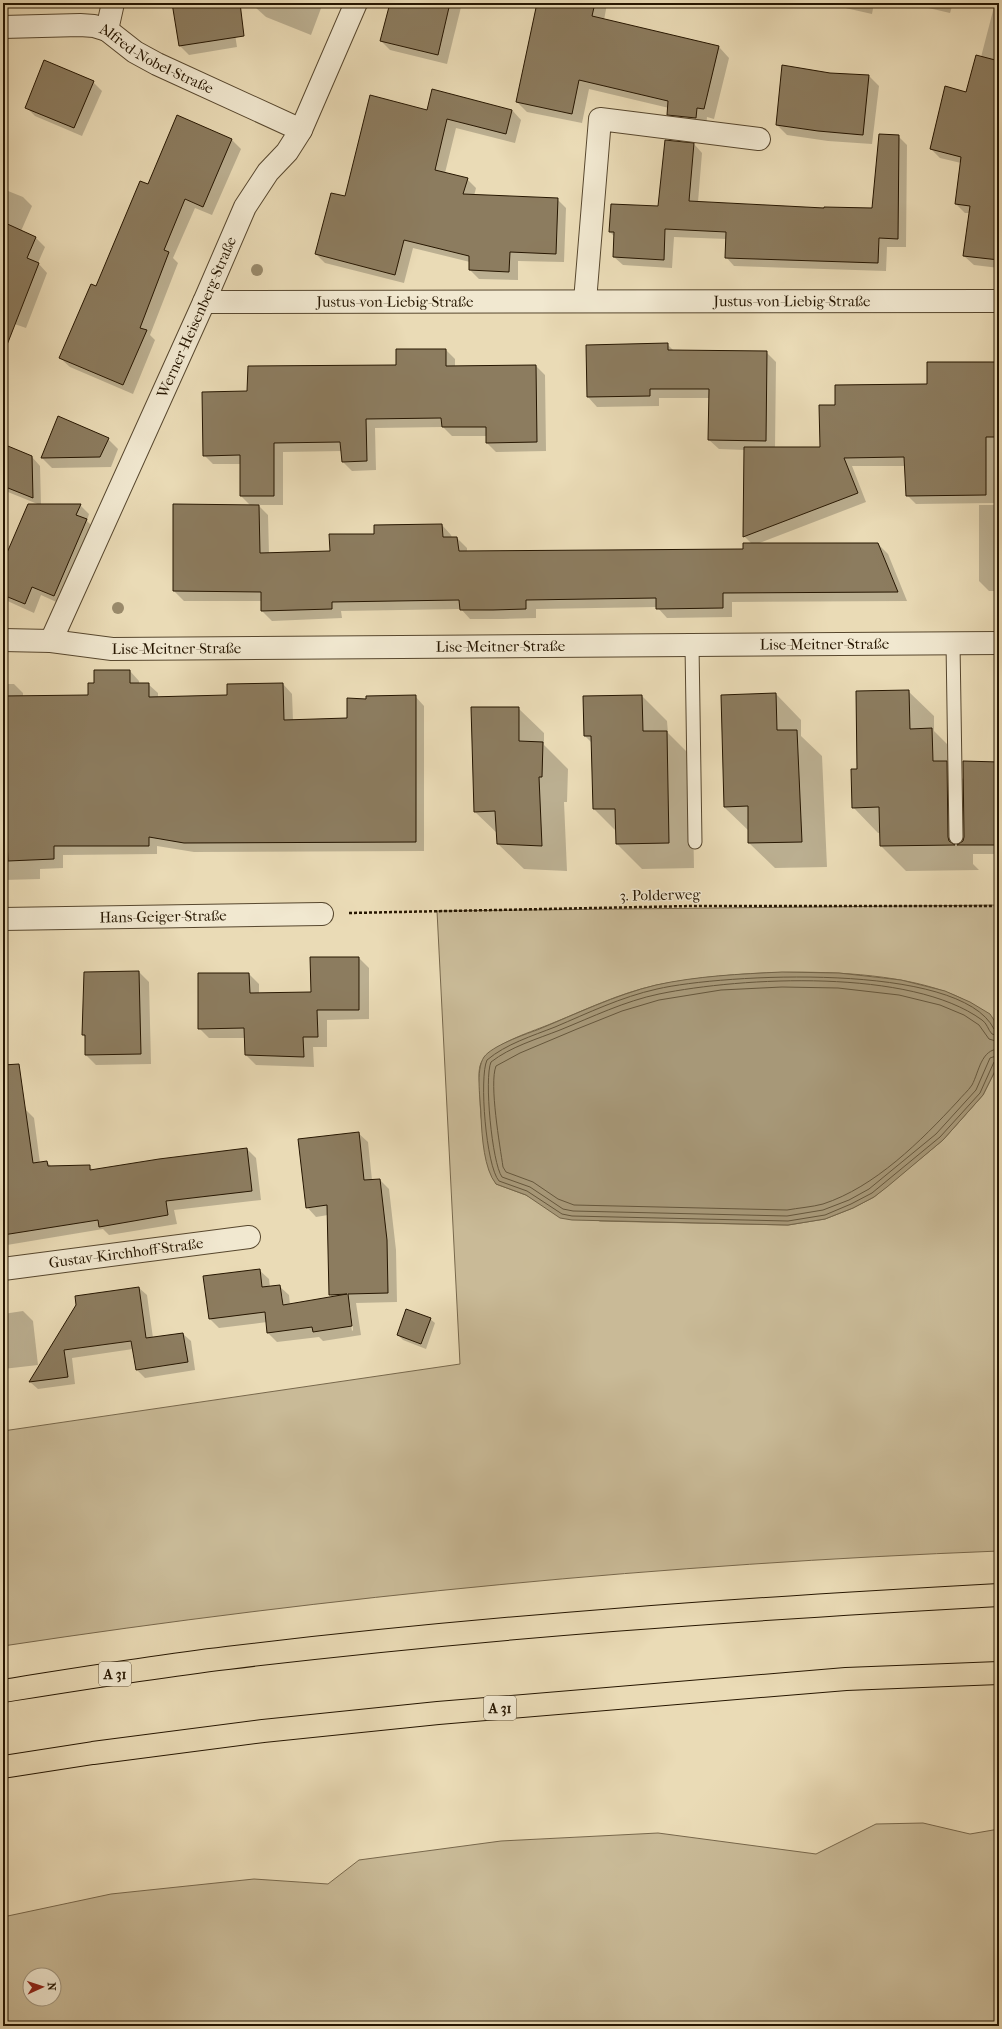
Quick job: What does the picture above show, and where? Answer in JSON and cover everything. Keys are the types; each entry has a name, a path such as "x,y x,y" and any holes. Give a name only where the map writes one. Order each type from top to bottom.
{"highway":[{"name":"A 31","path":"3,1691 227,1658 480,1631 740,1610 999,1595"},
{"name":"A 31","path":"3,1767 93,1753 263,1731 438,1713 846,1678 999,1673"}],"street":[{"path":"107,30 113,3"},
{"name":"Werner-Heisenberg-Straße","path":"51,641 204,302 245,207 268,172 287,152 301,130 356,3"},
{"name":"Alfred-Nobel-Straße","path":"3,28 80,25 107,30 135,52 157,64 301,130"},
{"path":"585,301 600,119 759,140"},
{"name":"Justus-von-Liebig-Straße","path":"204,302 999,301"},
{"name":"Lise-Meitner-Straße","path":"3,640 51,641 112,649 999,643"},
{"name":"Hans-Geiger-Straße","path":"3,919 322,914"},
{"name":"Gustav-Kirchhoff-Straße","path":"3,1269 249,1237"}],"lane":[{"path":"953,643 956,837"},
{"path":"692,645 695,842"}],"path":[{"name":"3. Polderweg","path":"322,914 692,906 999,906"}],"shaded area":[{"path":"999,905 999,1033 995,1023 983,1012 954,995 916,983 872,976 825,973 732,975 691,979 657,985 643,988 601,1003 511,1040 493,1050 481,1063 479,1075 482,1124 496,1184 526,1195 536,1201 600,1221 788,1225 825,1219 853,1208 874,1197 943,1140 983,1095 995,1071 999,1057 999,1551 749,1564 500,1585 375,1597 251,1612 3,1646 3,1431 460,1364 437,911"},
{"path":"923,1823 970,1834 999,1829 999,2026 3,2026 3,1917 111,1894 254,1879 328,1884 359,1860 501,1841 658,1833 816,1854 876,1824"}],"water":[{"path":"782,972 839,973 901,980 945,991 970,1002 990,1014 996,1023 999,1033 999,1057 995,1071 983,1095 943,1140 887,1187 874,1197 853,1208 825,1219 788,1225 572,1220 560,1218 526,1195 496,1184 492,1178 486,1161 482,1134 479,1078 481,1063 488,1053 516,1038 611,999 641,989 703,977"}],"building":[{"path":"172,3 240,3 244,36 179,46"},
{"path":"390,3 450,3 438,55 380,41"},
{"path":"537,3 595,3 592,16 719,46 704,109 697,108 696,118 667,115 668,101 579,80 572,114 516,102"},
{"path":"976,55 999,61 999,260 963,256 970,206 955,204 961,157 930,149 945,86 966,92"},
{"path":"44,60 94,81 74,128 25,108"},
{"path":"782,65 830,73 869,75 863,135 776,125"},
{"path":"432,89 512,110 506,134 447,119 435,170 468,178 463,194 558,198 556,254 510,252 509,272 469,270 469,256 404,240 395,275 315,254 331,193 345,196 370,95 427,110"},
{"path":"177,115 232,139 203,207 185,199 164,250 169,252 140,328 147,330 123,385 59,358 91,284 96,286 140,181 148,184"},
{"path":"879,134 899,135 898,239 879,238 878,263 725,258 726,232 665,229 664,260 613,257 614,232 609,232 611,204 658,206 665,140 694,143 689,201 824,208 872,208"},
{"path":"3,222 36,237 27,258 39,263 5,350 3,350"},
{"path":"668,343 668,350 767,351 766,441 708,440 709,389 650,389 650,396 587,397 586,345"},
{"path":"396,349 446,349 446,366 536,365 537,442 486,443 486,427 442,427 441,418 366,419 367,461 342,462 340,442 274,443 274,496 240,496 240,455 203,456 202,392 247,391 248,366 396,365"},
{"path":"927,362 999,362 999,437 986,437 986,495 906,496 904,457 844,458 858,493 743,537 744,447 820,447 819,405 835,405 835,385 927,384"},
{"path":"58,416 109,438 100,457 41,458"},
{"path":"3,444 32,456 33,498 3,486"},
{"path":"28,504 81,504 76,515 87,519 54,596 32,587 25,604 3,595 3,562"},
{"path":"173,504 259,505 260,553 330,551 329,534 374,534 374,525 442,524 443,537 457,537 459,551 743,549 743,543 878,543 898,592 723,593 723,608 656,609 656,598 526,600 526,609 460,610 459,600 332,602 332,609 261,611 261,592 173,591"},
{"path":"94,670 130,670 130,683 149,683 149,697 227,695 227,684 283,683 284,720 347,718 347,698 366,699 366,696 416,695 416,842 184,843 149,837 149,846 54,846 54,859 8,861 7,843 3,843 3,696 88,695 88,683 94,683"},
{"path":"909,690 910,729 932,728 933,761 947,761 948,837 949,841 955,845 880,846 879,807 852,808 851,769 857,769 856,691"},
{"path":"776,693 777,730 797,730 802,842 748,843 748,806 724,807 721,695"},
{"path":"642,695 643,731 667,731 669,843 616,844 615,809 593,809 591,736 584,736 583,696"},
{"path":"471,707 519,707 519,741 543,742 542,777 539,777 542,846 497,844 495,811 474,812"},
{"path":"963,761 999,762 999,845 957,845 963,841 964,837"},
{"path":"310,957 359,957 359,1010 317,1010 318,1037 303,1037 304,1057 245,1055 244,1028 198,1029 198,973 249,973 250,993 311,992"},
{"path":"139,971 141,1054 85,1055 85,1035 82,1035 84,972"},
{"path":"19,1064 33,1163 47,1161 48,1166 90,1165 90,1170 159,1159 247,1148 252,1191 166,1201 168,1215 99,1227 98,1220 3,1235 3,1065"},
{"path":"359,1132 364,1180 380,1179 387,1240 388,1293 348,1294 352,1326 313,1332 312,1327 267,1333 265,1312 209,1319 203,1276 260,1269 262,1287 280,1285 283,1305 347,1294 329,1295 327,1205 306,1208 298,1139"},
{"path":"139,1287 146,1338 183,1333 188,1362 136,1370 131,1341 64,1350 68,1377 29,1382 76,1305 75,1296"},
{"path":"406,1309 431,1318 421,1344 397,1335"}]}
